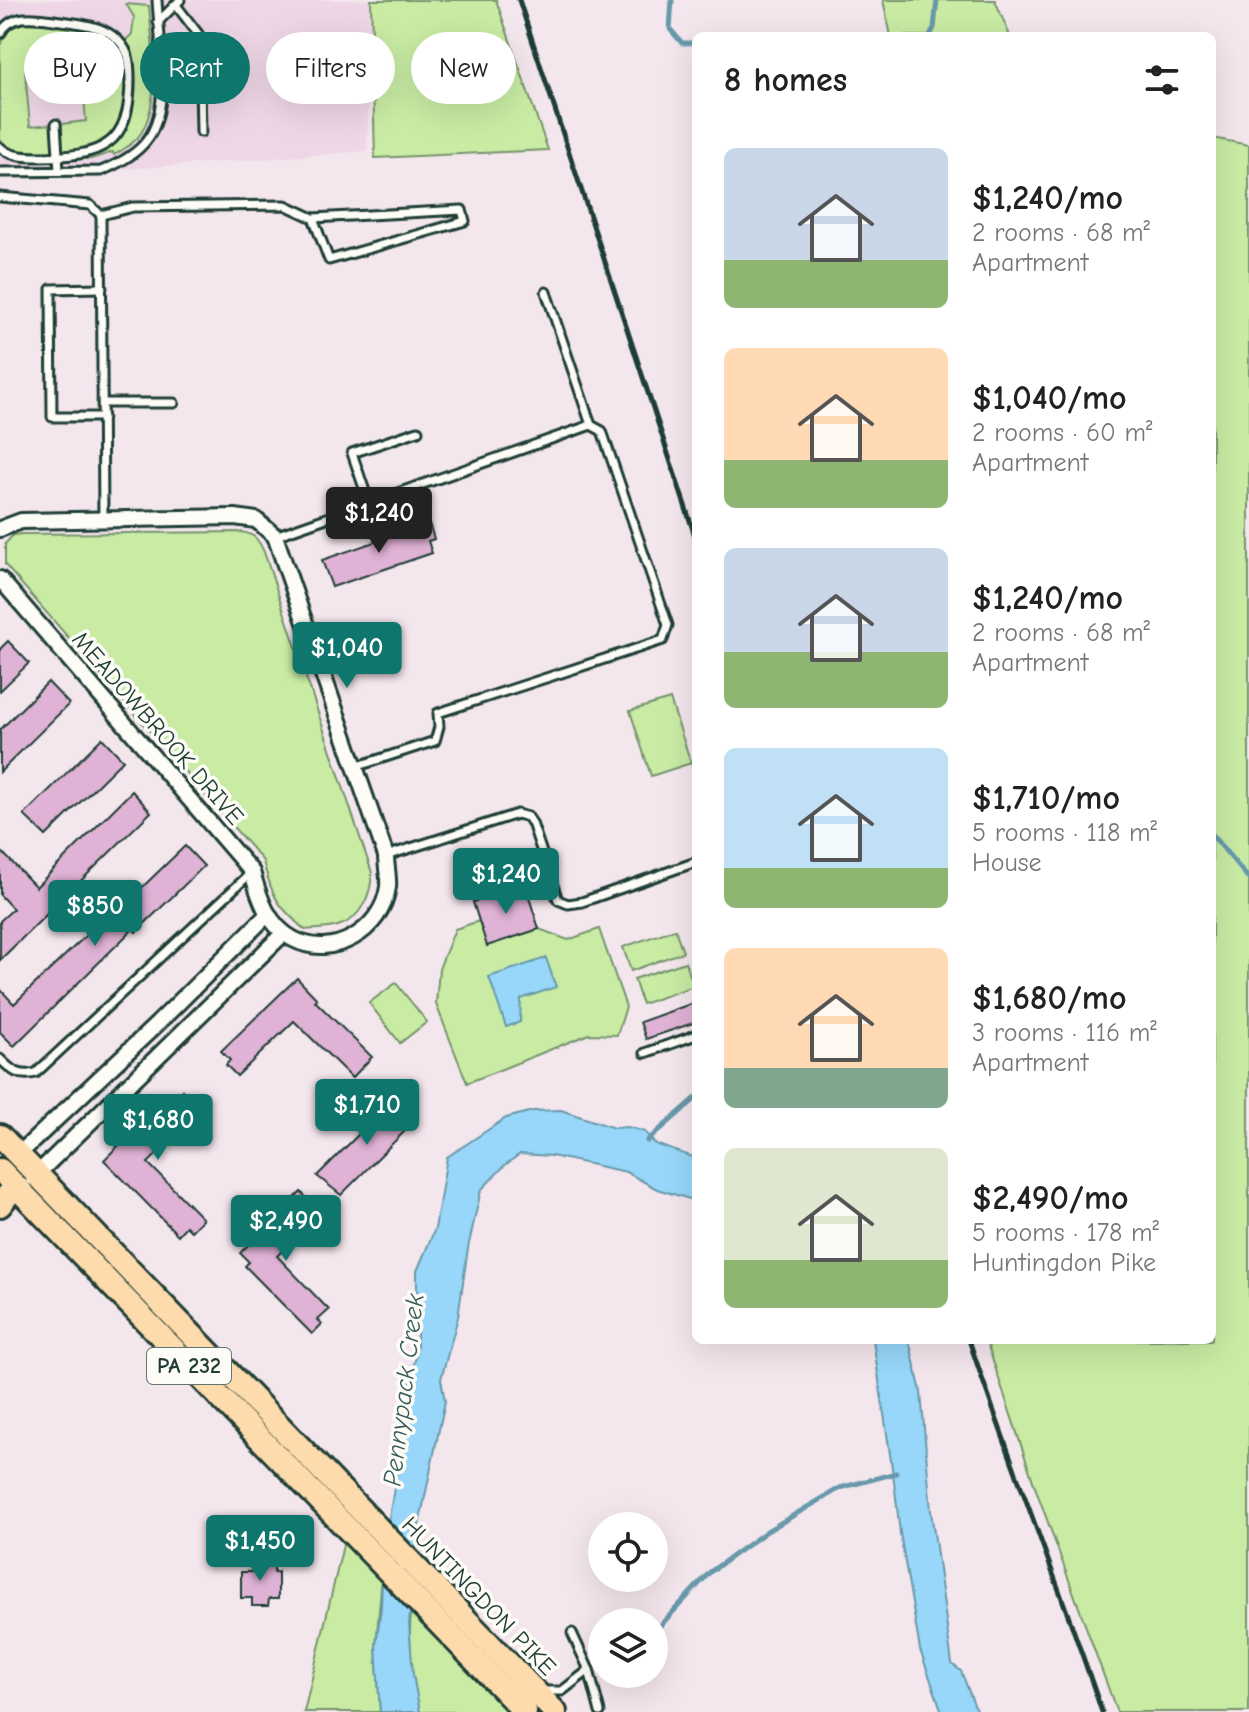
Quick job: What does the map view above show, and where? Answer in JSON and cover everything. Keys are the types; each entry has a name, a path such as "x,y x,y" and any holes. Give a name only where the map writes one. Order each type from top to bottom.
{"main road":[{"name":"HUNTINGDON PIKE","path":"0,1136 555,1712"},
{"name":"HUNTINGDON PIKE","path":"8,1178 525,1712"},
{"path":"0,1205 8,1178"}],"street":[{"path":"0,529 21,521 245,517 256,520 275,536"},
{"name":"MEADOWBROOK DRIVE","path":"0,579 252,872 267,915 293,939 315,946 337,945 360,935 375,918 388,889 386,856 275,536"},
{"path":"267,915 18,1155 8,1178 38,1176 284,933"}],"lane":[{"path":"0,172 101,171 116,165 147,141 160,108 157,0"},
{"path":"158,22 178,2 199,35 201,132"},
{"path":"0,34 5,24 13,19 35,17 102,29 126,49 130,60 130,104 126,121 118,135 104,146 91,152 58,157 16,155 0,147"},
{"path":"56,124 59,171"},
{"path":"0,197 90,205 101,215 103,520"},
{"path":"101,215 133,207 285,205 313,218 462,210 465,221 329,260 313,218"},
{"path":"102,288 51,289 51,305 52,417 103,417"},
{"path":"355,767 435,741 439,727 438,713 663,640 668,625 663,610 602,431 591,425 546,292"},
{"path":"103,403 174,403"},
{"path":"275,536 591,425"},
{"path":"369,503 352,453 418,431"},
{"path":"386,856 517,814 532,823 558,900 568,904 582,902 692,863"},
{"path":"0,1059 12,1071 24,1076 36,1073 252,872"},
{"path":"645,1053 692,1036"},
{"path":"572,1633 588,1668"},
{"path":"534,1690 562,1691 588,1671"},
{"path":"594,1688 600,1712"}],"shaded area":[{"path":"0,0 372,0 371,32 266,32 266,104 369,104 367,151 101,171 0,172"}],"green space":[{"path":"371,0 496,0 507,32 411,32 411,104 516,104 516,58 548,150 375,158 374,104 395,104 395,32 372,32"},
{"path":"883,0 995,0 1008,32 890,32"},
{"path":"126,4 149,6 151,32 140,32 140,104 151,104 146,123 134,142 114,155 113,152 91,159 71,159 107,149 126,128 136,83 134,67 124,42 132,34 134,17"},
{"path":"46,22 93,32 24,32 24,104 28,104 30,126 53,124 54,154 18,151 0,140 0,46 13,23"},
{"path":"124,60 127,103 117,128 100,143 63,154 61,124 86,121 84,104 124,104"},
{"path":"1216,139 1249,145 1249,1712 1117,1712 1034,1484 987,1344 1216,1344"},
{"path":"241,532 256,538 264,552 372,873 370,890 359,912 346,923 334,927 305,930 288,914 273,892 263,861 5,565 5,544 13,535"},
{"path":"670,699 691,763 651,776 630,711"},
{"path":"525,885 539,929 568,940 599,929 626,1007 617,1035 589,1034 467,1083 436,1004 439,969 455,929 479,921 473,902"},
{"path":"675,929 683,952 631,971 623,947"},
{"path":"685,962 692,987 642,1004 634,979"},
{"path":"396,983 427,1022 400,1043 369,1003"},
{"path":"347,1528 383,1565 376,1645 380,1712 304,1712"},
{"path":"412,1595 525,1712 420,1712 411,1654"}],"water":[{"path":"546,958 556,987 521,999 520,1022 506,1027 489,977"},
{"path":"561,1110 614,1128 628,1127 645,1132 655,1144 692,1157 692,1200 657,1189 626,1172 552,1156 520,1154 481,1190 468,1248 458,1317 441,1379 445,1401 418,1530 409,1624 420,1712 380,1712 376,1645 383,1552 406,1399 417,1351 417,1271 435,1229 447,1157 506,1118 533,1111"},
{"path":"874,1344 910,1344 921,1392 931,1511 952,1664 961,1671 977,1712 942,1712 920,1650"}],"building":[{"path":"429,523 434,539 428,541 432,553 332,587 322,560"},
{"path":"8,641 29,663 0,691 0,649"},
{"path":"48,682 69,704 0,772 0,730"},
{"path":"102,738 123,760 46,836 24,815"},
{"path":"132,791 151,812 0,960 0,921 13,909 0,895 0,850 36,887"},
{"path":"185,846 204,866 136,932 133,929 14,1046 0,1032 0,989 14,1004 98,924 101,927"},
{"path":"525,885 539,929 487,946 473,902"},
{"path":"297,978 317,999 315,1001 372,1057 352,1078 294,1021 237,1076 226,1065 230,1060 221,1051"},
{"path":"692,1003 692,1023 646,1039 640,1022"},
{"path":"182,1090 191,1099 195,1095 206,1107 148,1163 203,1219 191,1231 186,1226 178,1235 104,1160 125,1139 128,1142"},
{"path":"395,1098 416,1120 341,1195 317,1176"},
{"path":"301,1192 310,1202 307,1205 318,1216 277,1256 329,1310 318,1320 322,1324 312,1334 245,1266 249,1262 240,1253"},
{"path":"253,1560 274,1560 274,1573 278,1572 278,1599 269,1599 268,1606 252,1606 252,1598 241,1598 241,1572 253,1572"}],"waterway":[{"path":"672,0 670,29 682,43 692,43"},
{"path":"932,32 937,0"},
{"path":"1216,840 1249,879"},
{"path":"647,1141 692,1102"},
{"path":"668,1617 710,1572 767,1531 840,1488 896,1473"}],"railway":[{"path":"519,0 692,527"},
{"path":"970,1344 1102,1712"}],"water label":[{"name":"Pennypack Creek","path":"404,1390"}]}
